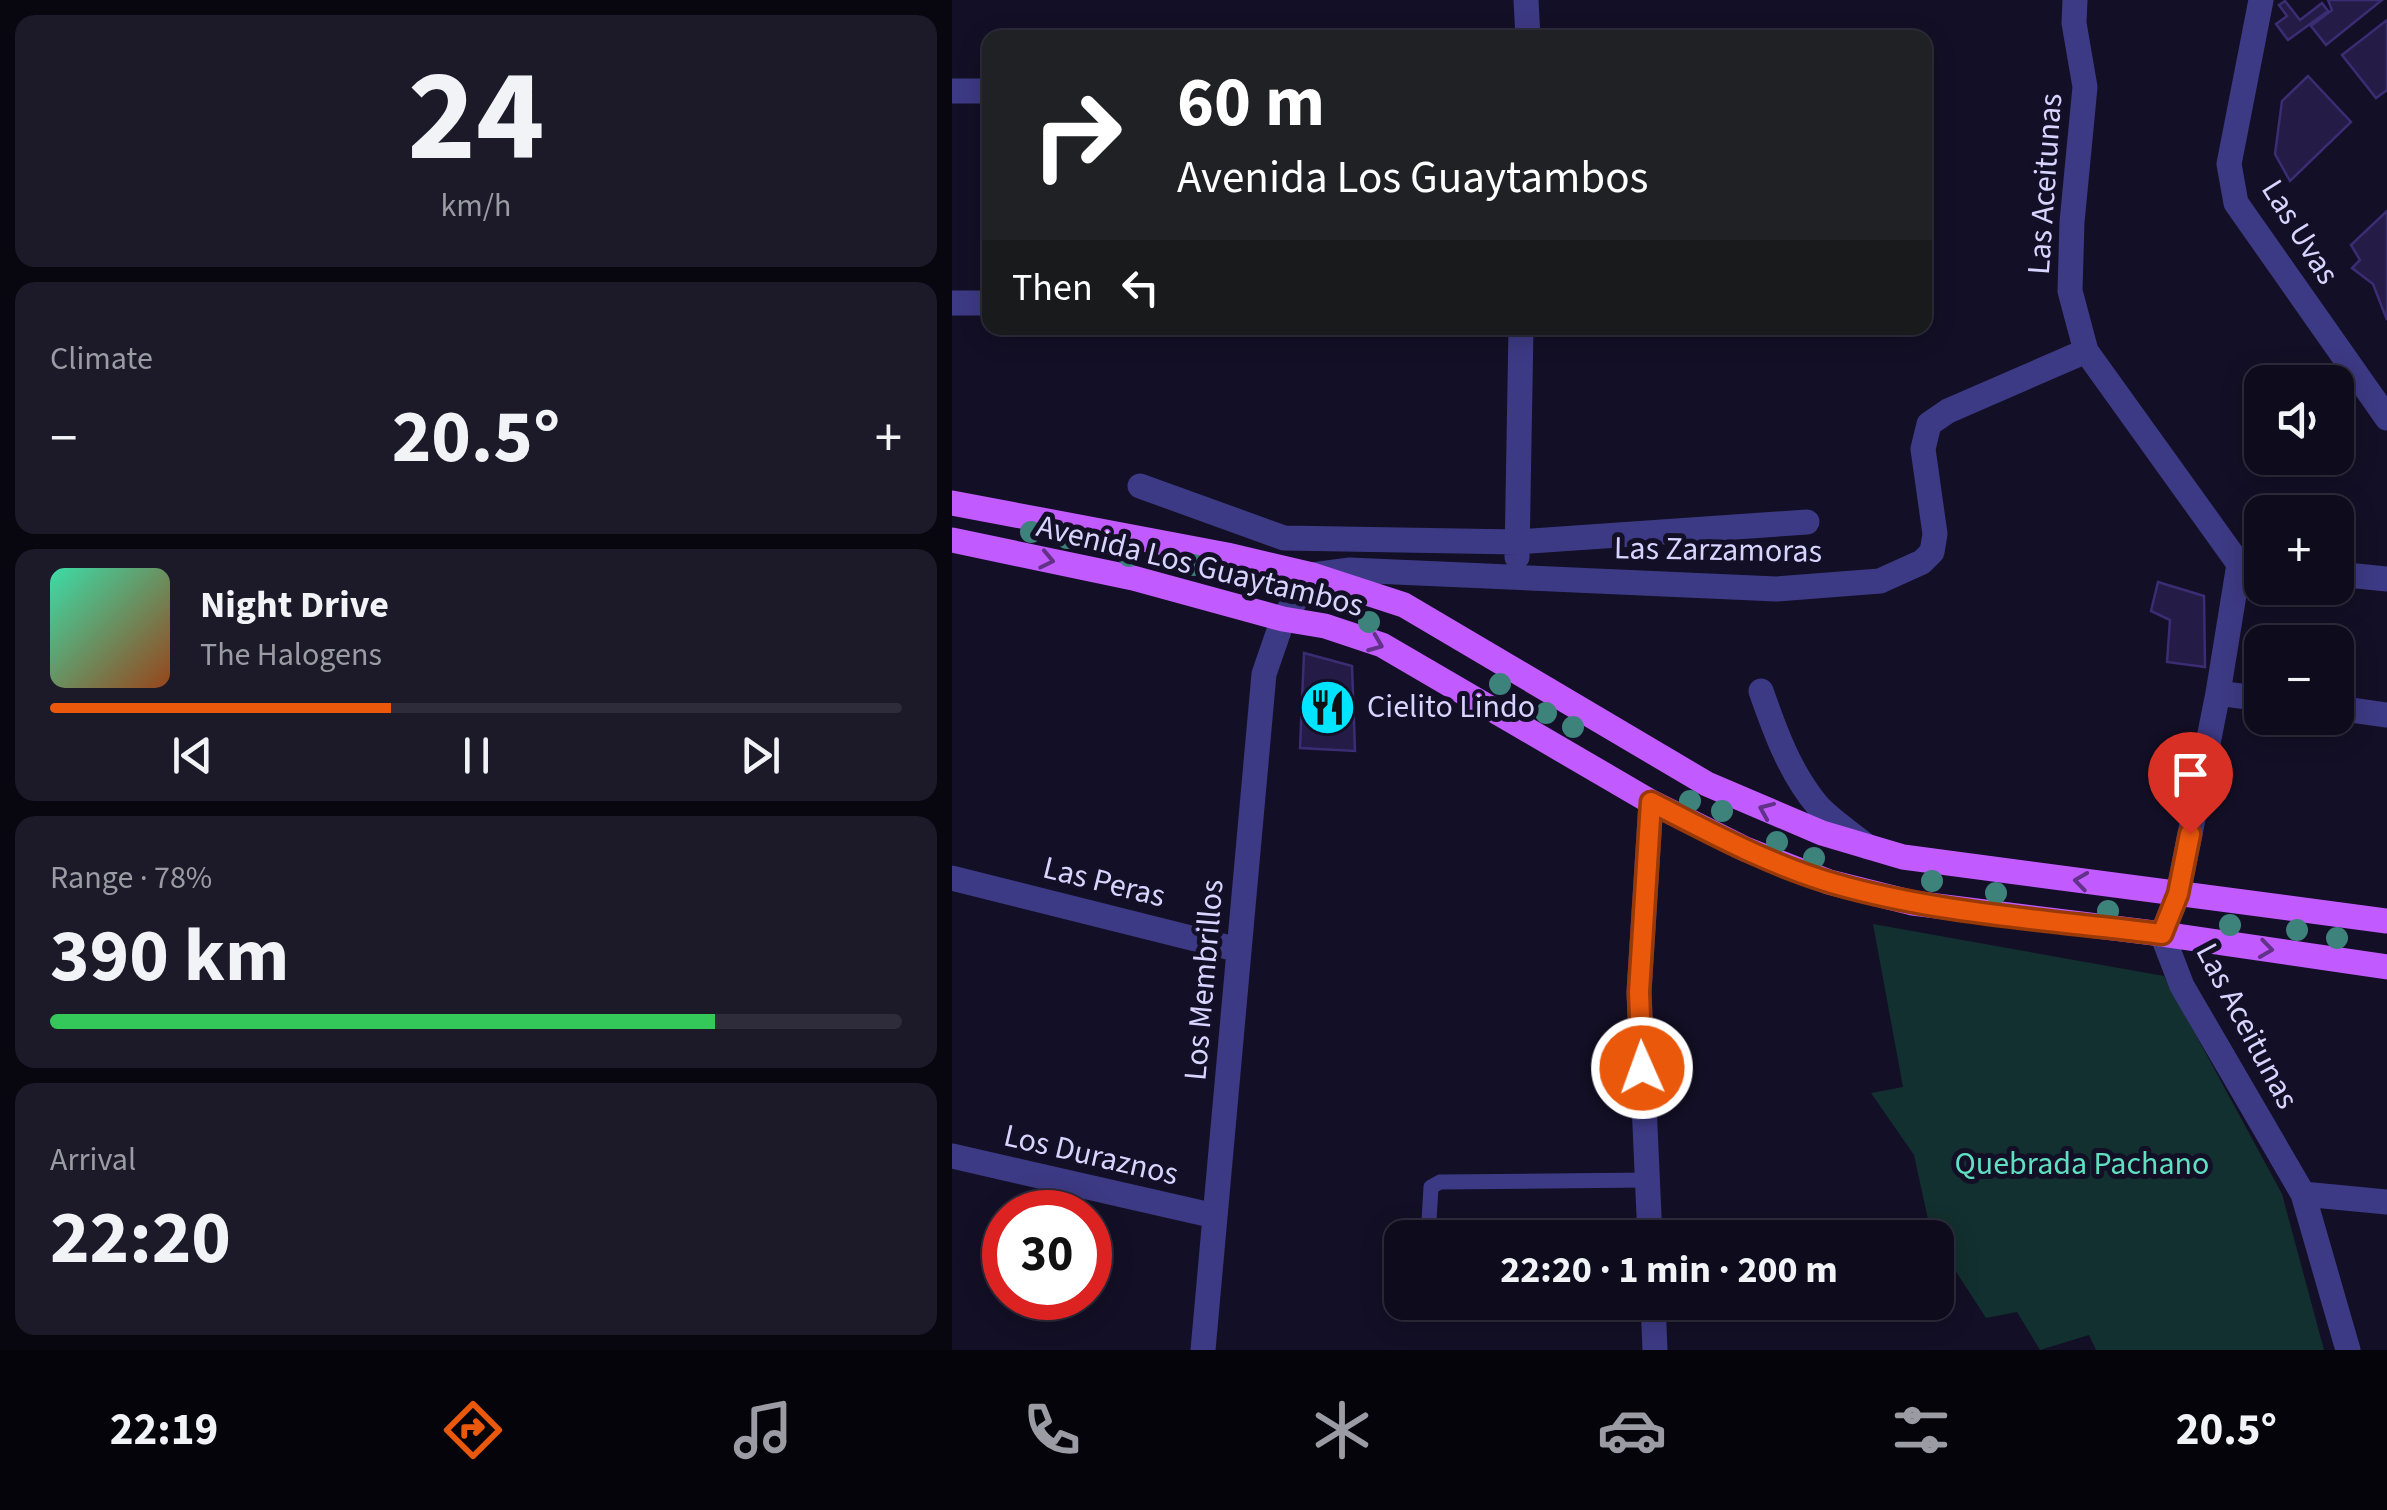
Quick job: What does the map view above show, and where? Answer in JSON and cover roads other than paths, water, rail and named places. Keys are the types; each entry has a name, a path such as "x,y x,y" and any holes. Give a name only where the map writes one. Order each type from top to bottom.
{"main road":[{"name":"Avenida Los Guaytambos","path":"952,503 1227,554 1312,575 1404,605 1707,784 1822,833 1868,847 1903,857 2386,921"},
{"name":"Avenida Los Guaytambos","path":"952,540 1133,578 1283,619 1325,626 1382,645 1651,802 1745,850 1829,882 1913,902 2386,967"}],"street":[{"path":"1526,0 1528,30"},
{"name":"Las Aceitunas","path":"2075,0 2074,23 2085,87 2072,222 2070,290 2086,350 2244,557"},
{"name":"Las Uvas","path":"2261,0 2228,164 2236,203 2386,418"},
{"path":"952,91 982,91"},
{"path":"952,303 982,302"},
{"path":"1516,576 1520,335"},
{"name":"Las Zarzamoras","path":"1312,575 1350,570 1776,589 1880,581 1922,562 1932,552 1935,534 1923,449 1929,424 1948,411 2086,350"},
{"name":"Las Zarzamoras","path":"1140,486 1284,538 1518,542 1807,522"},
{"name":"Los Membrillos","path":"1203,1350 1264,674 1283,619 1312,575"},
{"path":"2354,575 2386,578"},
{"name":"Las Aceitunas","path":"2244,589 2218,693 2178,894 2162,934 2182,986 2303,1194 2348,1350"},
{"path":"1761,691 1776,736 1799,778 1820,808 1868,847"},
{"path":"2218,693 2244,697"},
{"path":"2354,710 2386,715"},
{"path":"1649,1220 1639,992 1651,802"},
{"name":"Las Peras","path":"952,878 1239,950"},
{"name":"Los Duraznos","path":"952,1156 1215,1216"},
{"path":"2303,1194 2386,1202"},
{"path":"1653,1320 1655,1350"}],"lane":[{"path":"1428,1220 1431,1187 1440,1182 1647,1180"}],"place":[{"name":"Cielito Lindo","path":"1328,707"}],"park label":[{"name":"Quebrada Pachano","path":"2082,1164"}]}
